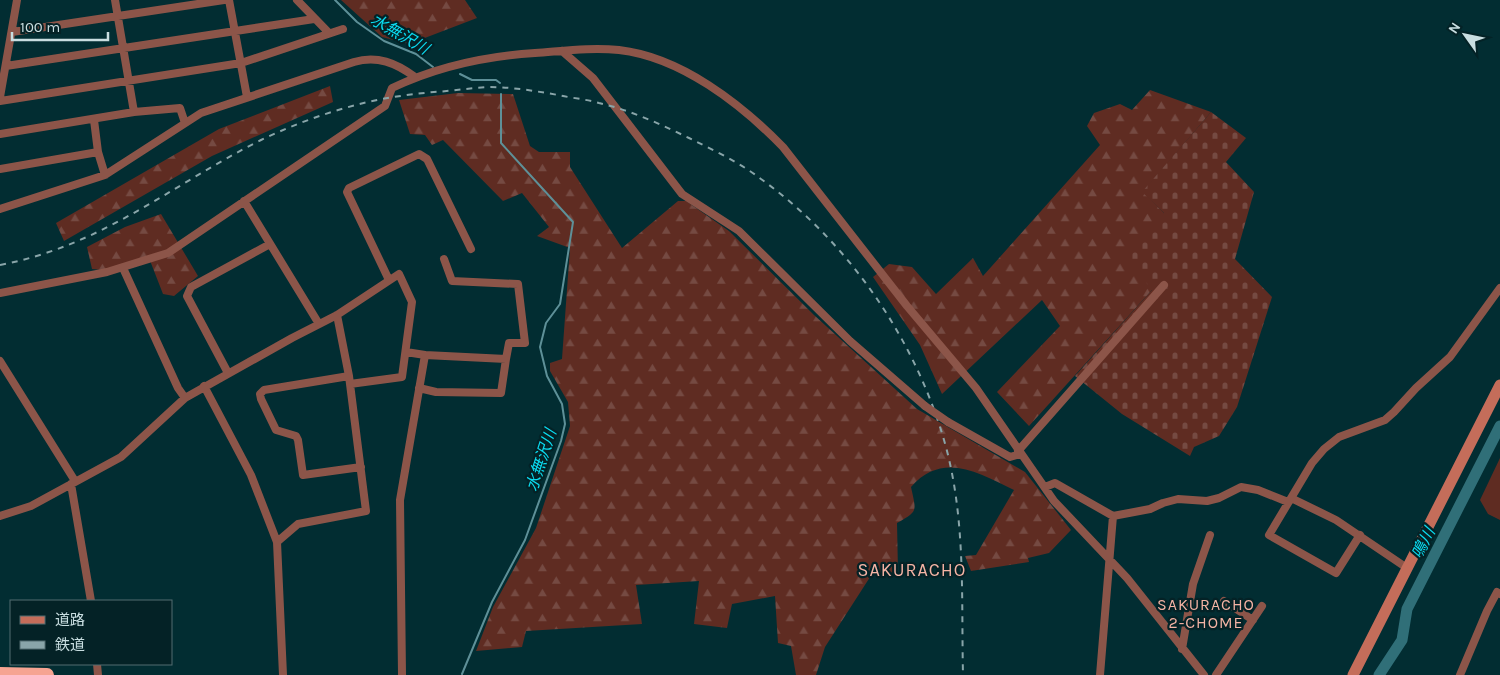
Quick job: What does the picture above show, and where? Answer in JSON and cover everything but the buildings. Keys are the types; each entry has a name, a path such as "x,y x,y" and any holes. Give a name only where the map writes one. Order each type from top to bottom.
{"highway":[{"path":"0,674 47,675"}],"street":[{"path":"17,0 0,99 129,82 241,63 343,29"},
{"path":"115,0 134,112"},
{"path":"12,32 224,0"},
{"path":"230,0 247,97"},
{"path":"298,0 329,34"},
{"path":"6,66 314,19"},
{"path":"0,293 122,268 168,252 385,106 392,88 415,77 500,55 620,50 658,61 684,71 727,99 763,127 817,189 907,306 976,388 1044,488 1081,532 1110,558 1204,675"},
{"path":"562,51 593,78 682,194 739,231 850,341 913,398 948,422 1010,457 1019,453 1164,285"},
{"path":"0,209 105,175 201,113 366,58 389,62 402,67 415,77"},
{"path":"0,134 134,112 180,108 185,123"},
{"path":"94,120 98,152 105,175"},
{"path":"0,168 98,152"},
{"path":"389,280 346,192 349,188 419,154 427,159 471,249"},
{"path":"244,201 319,324"},
{"path":"228,372 187,296 188,291 191,287 270,244"},
{"path":"419,388 436,392 501,392 509,343 525,343 518,284 452,281 444,259"},
{"path":"122,268 178,388 185,398"},
{"path":"0,516 31,506 121,456 185,398 228,372 337,316 399,274 412,302 402,377 350,380 264,390 260,394 260,399 276,430 292,434 298,440 303,475 360,467"},
{"path":"1360,536 1336,573 1269,534 1312,463 1324,449 1346,434 1385,420 1416,388 1450,358 1500,288"},
{"path":"277,542 298,524 366,511 350,380 337,316"},
{"path":"406,352 425,355 506,359"},
{"path":"402,675 400,500 425,355"},
{"path":"0,361 73,483 91,600"},
{"path":"1353,675 1500,385"},
{"path":"204,386 251,475 277,542 283,675"},
{"path":"1044,488 1055,483 1113,516 1150,509 1163,502 1178,500 1207,501 1219,498 1241,487 1258,490 1290,500 1336,520 1407,568"},
{"path":"1100,675 1113,516"},
{"path":"1182,649 1194,584 1210,535"},
{"path":"1460,675 1487,611 1497,592 1500,594"},
{"path":"1224,601 1253,620"},
{"path":"1216,675 1262,606"}],"green space":[{"path":"341,0 465,0 477,18 409,44 382,37"},
{"path":"330,86 333,102 212,156 64,241 56,223 219,129"},
{"path":"1150,90 1211,112 1143,192 1164,213 1152,290 1029,426 997,392 1060,326 1042,300 942,394 920,345 873,277 889,264 912,267 936,294 973,258 983,276 1100,145 1087,126 1094,113 1120,104 1132,110"},
{"path":"458,93 513,94 530,146 539,152 570,152 570,167 622,248 678,201 686,201 729,231 814,315 917,409 1025,472 1071,530 1049,553 1028,558 1029,562 971,571 965,556 976,555 1014,490 987,477 961,469 948,468 936,470 923,476 911,487 915,506 914,510 909,516 897,523 898,572 872,574 825,647 816,675 796,675 791,646 778,643 775,596 732,604 727,628 694,624 699,581 636,585 642,624 526,631 522,647 476,651 493,607 536,528 570,426 568,402 550,371 550,363 562,359 570,248 537,236 549,227 522,193 503,201 443,140 432,145 425,135 410,134 399,100"},
{"path":"1211,112 1246,138 1226,162 1254,192 1235,259 1272,297 1237,407 1219,436 1194,447 1190,456 1122,414 1075,376 1152,290 1125,255 1164,213 1142,192"},
{"path":"161,214 198,276 174,296 163,294 149,258 103,270 92,269 87,247 125,227"},
{"path":"1500,458 1500,520 1488,514 1480,500"}],"waterway":[{"name":"水無沢川","path":"335,0 357,22 384,41 416,54 433,67"},
{"name":"水無沢川","path":"460,74 472,80 496,80 500,83"},
{"name":"水無沢川","path":"462,674 492,602 525,540 561,441 565,424 562,404 547,376 540,347 546,323 560,304 573,222 501,143 501,94"},
{"name":"鳴川","path":"1379,675 1402,640 1407,609 1500,426"}],"railway":[{"path":"0,265 37,256 105,229 228,157 261,140 313,118 367,102 423,93 489,87 541,92 594,102 633,113 689,138 735,162 753,173 791,202 845,256 890,318 925,386 938,421 954,484 961,547 963,675"}],"district":[{"name":"SAKURACHO","path":"912,570"},
{"name":"SAKURACHO 2-CHOME","path":"1206,613"}]}
